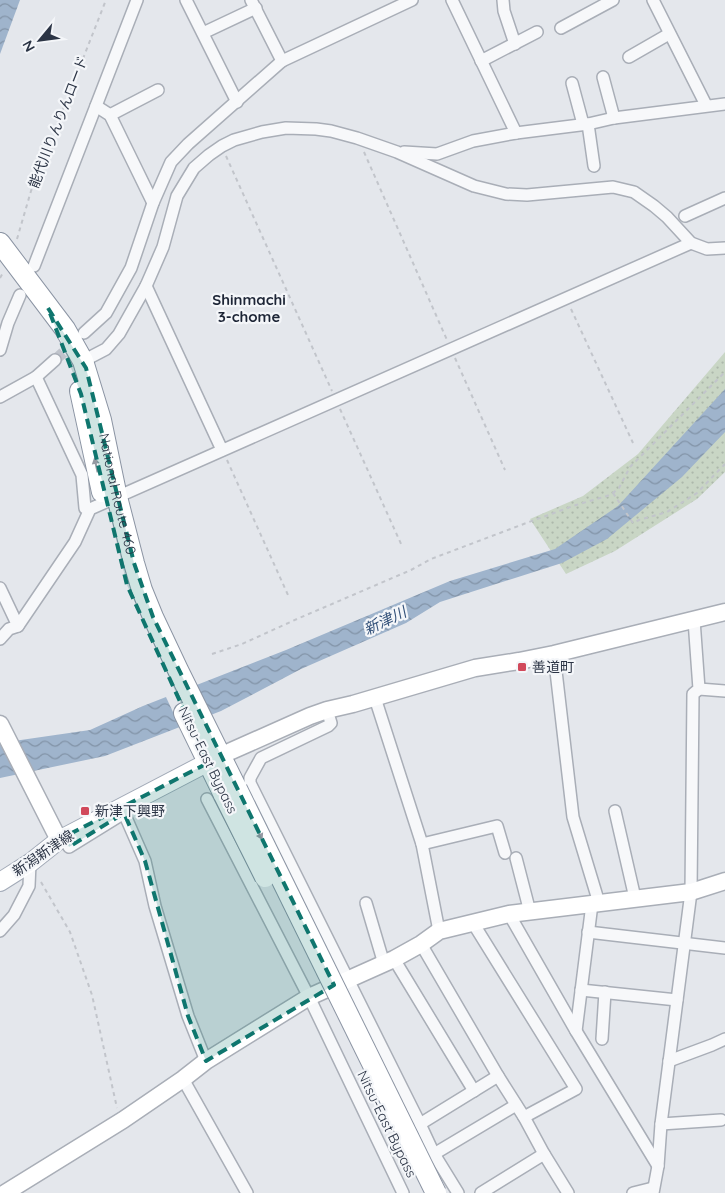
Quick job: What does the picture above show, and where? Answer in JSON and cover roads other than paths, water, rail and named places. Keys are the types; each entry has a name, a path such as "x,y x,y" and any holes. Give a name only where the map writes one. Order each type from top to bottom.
{"highway":[{"name":"National Route 460","path":"6,245 48,308 65,329 83,361 102,420 104,503 134,563 173,673 214,759"},
{"path":"48,308 81,394 104,503"},
{"name":"Nitsu-East Bypass","path":"214,759 223,794 421,1193"},
{"name":"Nitsu-East Bypass","path":"223,794 436,1193"}],"main road":[{"name":"新潟新津線","path":"0,882 30,863 62,838 214,759"}],"street":[{"path":"34,266 137,0"},
{"path":"186,0 237,102"},
{"path":"84,333 106,313 131,268 153,203 171,162 188,144 282,61 412,0"},
{"path":"452,0 516,133"},
{"path":"503,0 504,11 515,44"},
{"path":"560,28 613,0"},
{"path":"653,0 706,105"},
{"path":"203,33 254,4 282,61"},
{"path":"481,61 537,32"},
{"path":"629,57 669,34"},
{"path":"603,77 614,118"},
{"path":"572,83 585,124 594,166"},
{"path":"110,115 158,90"},
{"path":"397,152 437,154 473,141 516,133 706,105 725,104"},
{"path":"96,106 110,115 153,203"},
{"path":"83,361 106,349 119,334 146,286 163,247 177,196 194,168 222,146 234,140 262,132 286,128 324,130 358,138 397,152 474,186 506,194 527,195 613,187 634,192 667,217 691,242 707,249 725,248"},
{"path":"685,216 725,198"},
{"path":"36,377 82,476 84,508 104,503 691,242"},
{"path":"146,286 222,450"},
{"path":"0,350 8,323 20,295"},
{"path":"0,398 36,377 55,360"},
{"path":"0,639 9,629 18,626 104,503"},
{"path":"0,588 18,626"},
{"path":"214,759 310,716 328,710 475,668 554,654 725,612"},
{"path":"694,620 699,689"},
{"path":"554,654 573,817 595,903 588,932 576,1031"},
{"path":"633,1193 653,1190 658,1166 668,1061 691,892 693,694 699,689 725,690"},
{"path":"375,698 422,844 439,931"},
{"path":"328,710 331,723 328,726 261,758 250,778 250,783 434,1154 458,1193"},
{"path":"0,724 29,781 69,847 124,813 145,861 155,906 188,1016 206,1061"},
{"path":"223,794 309,996 403,1193"},
{"path":"615,811 635,898"},
{"path":"422,844 497,826 530,912"},
{"path":"0,931 14,915 29,886 30,863"},
{"path":"5,1193 120,1122 206,1061 309,996 389,962 421,944 439,931 508,914 691,892 725,881"},
{"path":"366,903 389,962 474,1091"},
{"path":"508,914 658,1166"},
{"path":"473,922 576,1089 524,1117"},
{"path":"588,932 725,948"},
{"path":"421,944 568,1193"},
{"path":"581,990 677,1000"},
{"path":"602,1039 605,992"},
{"path":"668,1061 712,1045 725,1038"},
{"path":"420,1124 498,1076"},
{"path":"183,1079 247,1193"},
{"path":"434,1154 516,1105"},
{"path":"661,1124 721,1120"},
{"path":"481,1193 544,1154"}],"water":[{"path":"0,0 20,0 0,54"},
{"name":"新津川","path":"725,389 725,432 682,477 607,539 562,563 440,602 406,623 301,669 221,711 105,756 0,778 0,743 90,730 143,706 286,650 450,581 555,549 618,506"}],"tunnel":[{"path":"55,360 76,341"}],"place":[{"name":"善道町","path":"522,667"},
{"name":"新津下興野","path":"85,811"}],"district":[{"name":"Shinmachi 3-chome","path":"249,308"}]}
